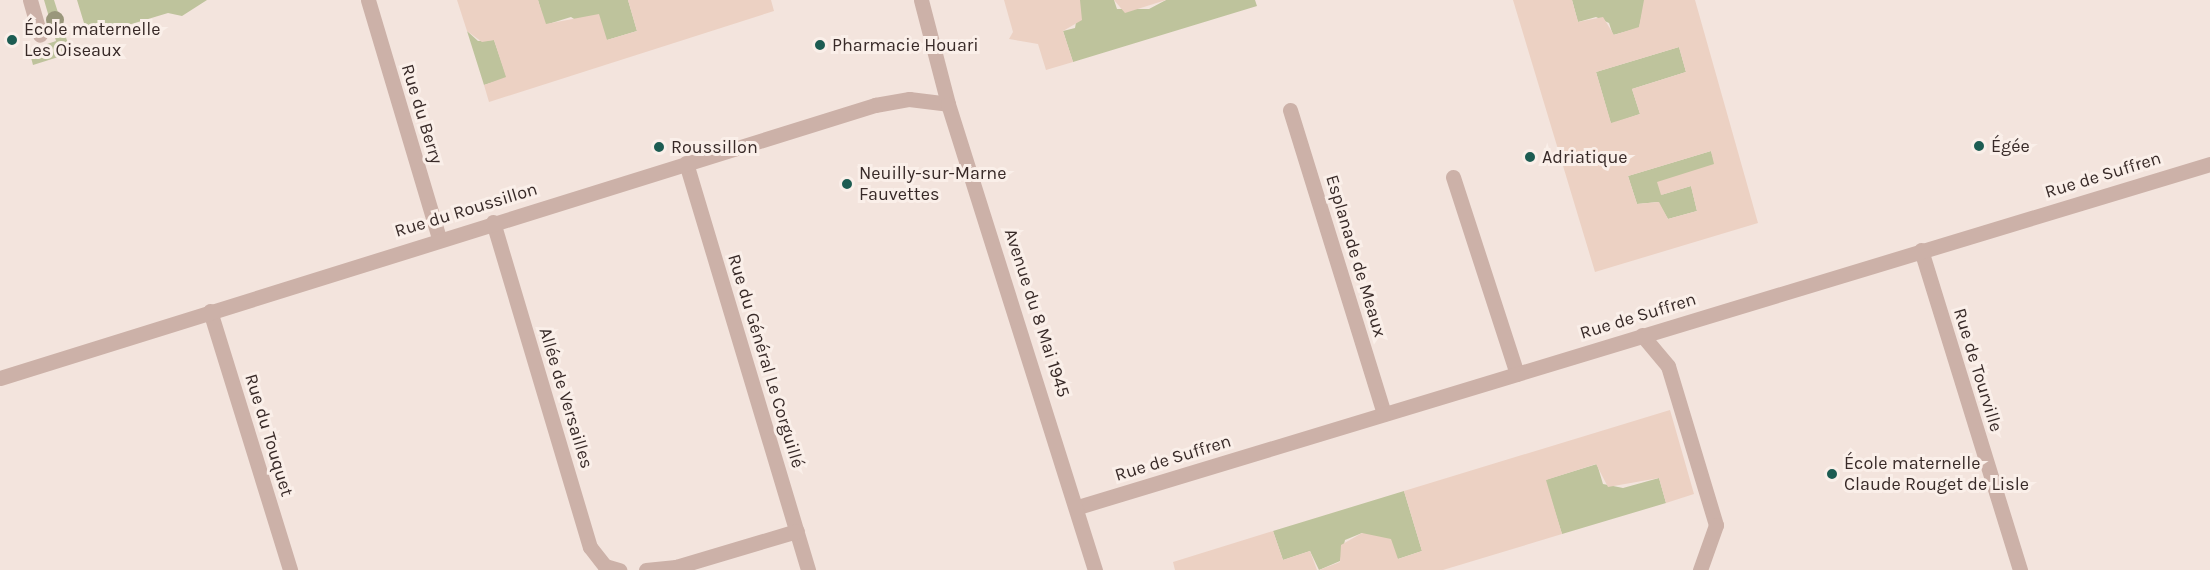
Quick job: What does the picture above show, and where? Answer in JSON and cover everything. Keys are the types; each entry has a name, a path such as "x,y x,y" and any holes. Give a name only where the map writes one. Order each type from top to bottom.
{"street":[{"path":"30,0 40,35"},
{"name":"Rue du Berry","path":"368,0 439,238"},
{"name":"Avenue du 8 Mai 1945","path":"921,0 948,104 1078,507 1095,570"},
{"name":"Rue du Roussillon","path":"0,378 439,238 875,105 909,99 948,104"},
{"name":"Esplanade de Meaux","path":"1290,110 1384,414"},
{"name":"Rue du Général Le Corguillé","path":"686,163 808,570"},
{"name":"Rue de Suffren","path":"1078,507 2210,164"},
{"path":"1453,177 1517,374"},
{"name":"Allée de Versailles","path":"493,222 590,547 605,566 620,570"},
{"name":"Rue de Tourville","path":"1921,250 2020,570"},
{"name":"Rue du Touquet","path":"210,311 290,570"},
{"path":"1642,335 1668,366 1716,525 1700,570"},
{"path":"646,570 676,567 797,531"}],"green space":[{"path":"44,0 54,0 71,53 33,65 29,50 56,41"},
{"path":"77,0 207,0 182,16 168,13 105,32 84,23"},
{"path":"538,0 628,0 637,31 607,40 571,17 545,25"},
{"path":"1080,0 1114,0 1117,9 1149,9 1166,0 1255,0 1257,6 1073,62 1063,31 1075,28"},
{"path":"1572,0 1645,0 1639,28 1613,35 1609,23 1596,17 1578,22"},
{"path":"467,31 478,41 494,40 507,78 484,85"},
{"path":"1679,47 1686,72 1632,89 1640,114 1611,124 1596,72"},
{"path":"1711,151 1715,164 1661,195 1691,186 1697,211 1668,219 1658,202 1637,204 1628,176"},
{"path":"1597,464 1603,484 1623,488 1659,478 1666,503 1562,534 1545,480"},
{"path":"1404,491 1422,551 1398,559 1362,533 1345,540 1340,561 1319,570 1310,551 1283,560 1273,531"}],"shaded area":[{"path":"457,0 538,0 546,24 599,14 607,40 637,31 628,0 771,0 774,11 489,102 484,85 506,77 494,40 482,42 467,31"},
{"path":"1004,0 1080,0 1082,20 1063,31 1073,62 1046,70 1038,44 1009,39 1013,32"},
{"path":"1114,0 1166,0 1125,13"},
{"path":"1513,0 1572,0 1578,22 1603,17 1614,35 1639,27 1644,0 1695,0 1758,223 1595,272","holes":["1679,47 1686,72 1632,89 1640,114 1611,123 1596,72","1711,151 1714,164 1657,182 1661,195 1691,186 1697,211 1668,219 1659,202 1637,204 1628,176"]},
{"path":"1670,410 1694,494 1666,503 1659,478 1608,487 1596,464 1546,480 1562,534 1443,570 1319,570 1340,562 1341,545 1362,533 1391,539 1398,559 1422,551 1404,491"},
{"path":"1273,531 1283,560 1310,551 1317,570 1175,570 1173,562"}],"place":[{"name":"École maternelle Les Oiseaux","path":"12,40"},
{"name":"Pharmacie Houari","path":"820,45"},
{"name":"Égée","path":"1979,146"},
{"name":"Roussillon","path":"659,147"},
{"name":"Adriatique","path":"1530,157"},
{"name":"Neuilly-sur-Marne Fauvettes","path":"847,184"},
{"name":"École maternelle Claude Rouget de Lisle","path":"1832,474"}]}
